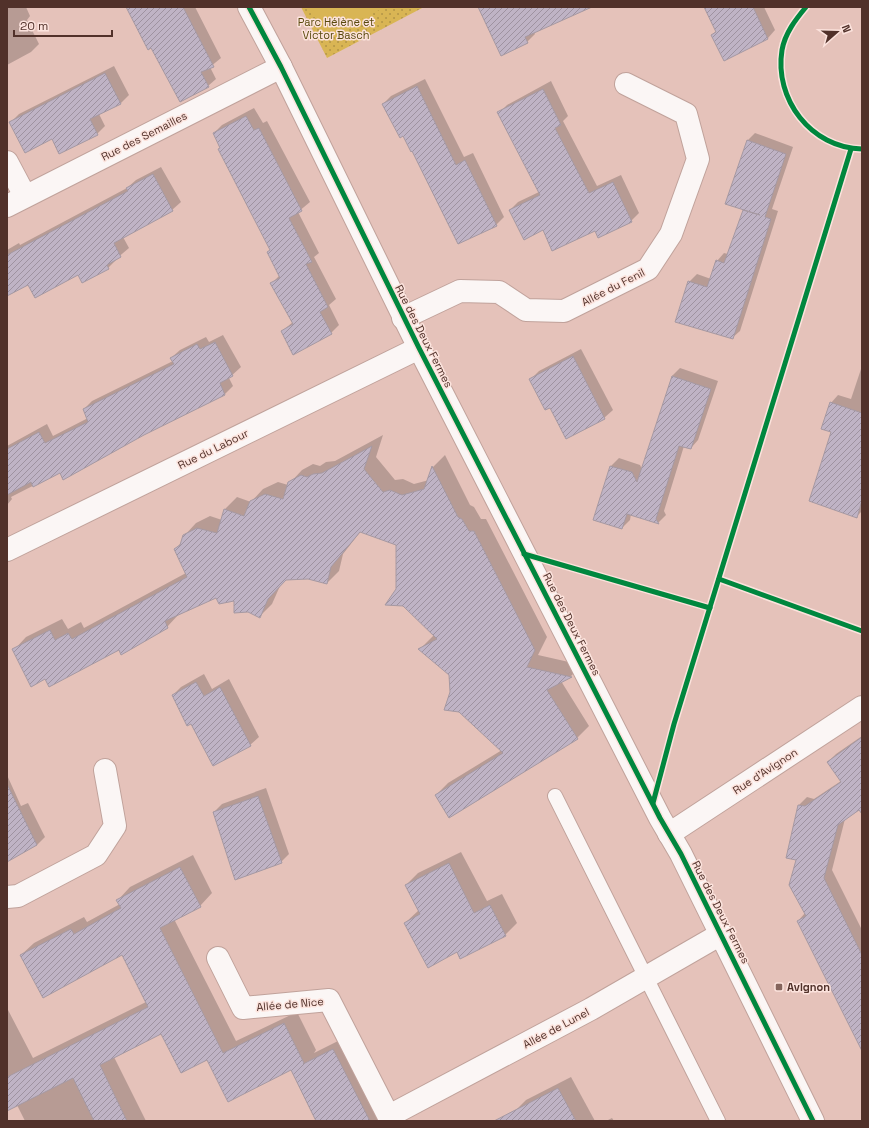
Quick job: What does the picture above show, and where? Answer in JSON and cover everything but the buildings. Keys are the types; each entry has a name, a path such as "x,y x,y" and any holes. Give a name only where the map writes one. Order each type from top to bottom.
{"street":[{"name":"Rue des Deux Fermes","path":"249,7 281,67 418,348 721,934 813,1121"},
{"name":"Rue des Semailles","path":"16,201 281,67"},
{"name":"Allée du Fenil","path":"403,318 460,291 499,292 526,310 564,311 648,269 671,234 698,159 686,114 626,84"},
{"path":"7,162 16,201"},
{"name":"Rue du Labour","path":"7,550 418,348"},
{"name":"Rue d'Avignon","path":"669,834 862,707"},
{"path":"7,897 18,896 96,855 115,826 104,770"},
{"name":"Allée de Lunel","path":"390,1119 591,1009 721,934"},
{"name":"Allée de Nice","path":"218,958 242,1008 329,1000 390,1119"}],"lane":[{"path":"555,796 718,1121"}],"green space":[{"name":"Parc Hélène et Victor Basch","path":"301,7 424,7 327,58"},
{"path":"311,7 385,7 327,37"}],"cycle path":[{"path":"249,7 281,67 419,348 660,818 681,854 813,1121"},
{"path":"806,7 788,32 783,44 781,68 784,86 790,103 800,118 812,130 827,140 844,146 862,149"},
{"path":"653,803 674,724 851,149"},
{"path":"524,554 710,608"},
{"path":"719,579 862,631"}],"place":[{"name":"Avignon","path":"779,987"}]}
